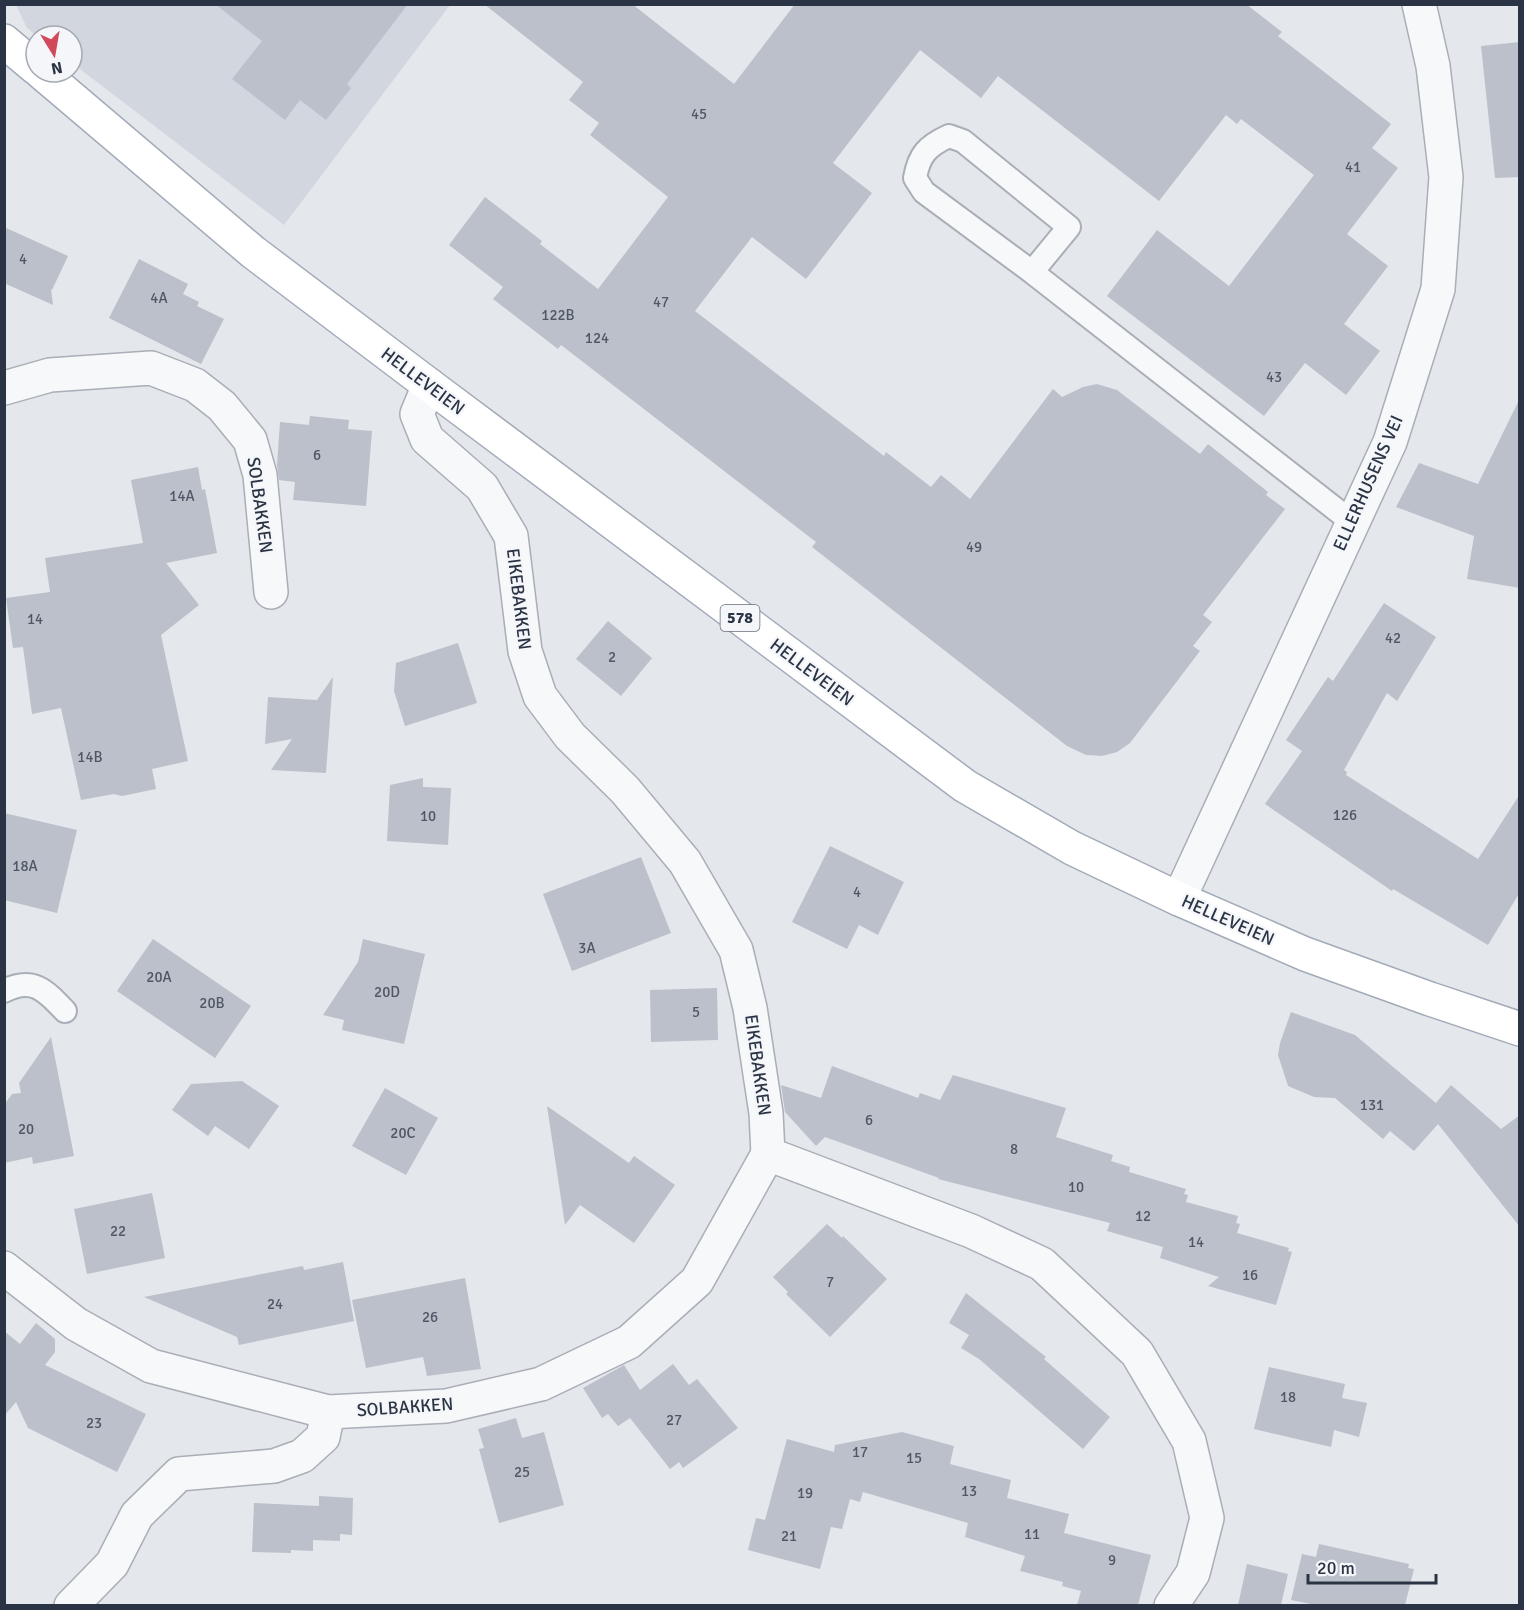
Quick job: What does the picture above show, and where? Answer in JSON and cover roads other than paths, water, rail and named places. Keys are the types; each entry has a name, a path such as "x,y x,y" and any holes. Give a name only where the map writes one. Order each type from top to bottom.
{"main road":[{"path":"4,41 24,58"},
{"name":"HELLEVEIEN","path":"55,84 253,252 965,786 1072,848 1179,899 1305,954 1520,1029"}],"street":[{"name":"ELLERHUSENS VEI","path":"1179,899 1390,442 1438,289 1446,177 1433,66 1419,4"},
{"name":"SOLBAKKEN","path":"4,388 50,375 151,368 195,385 222,406 250,440 260,476 271,592"},
{"name":"EIKEBAKKEN","path":"429,385 417,414 426,440 482,488 511,536 525,651 540,696 570,736 625,790 685,862 736,950 750,1008 766,1113 768,1154"},
{"name":"SOLBAKKEN","path":"4,1268 76,1324 151,1366 328,1412 446,1406 541,1384 629,1342 697,1281 768,1154"},
{"path":"768,1154 970,1231 1042,1264 1137,1353 1189,1441 1207,1518 1193,1573 1171,1605"},
{"path":"71,1605 112,1564 137,1515 178,1474 274,1466 302,1456 323,1437 328,1412"}],"lane":[{"path":"1032,272 1069,227 963,141 949,136 934,143 918,161 915,178 924,192 1032,272 1352,522"},
{"path":"4,992 16,985 31,985 47,992 65,1011"}]}
